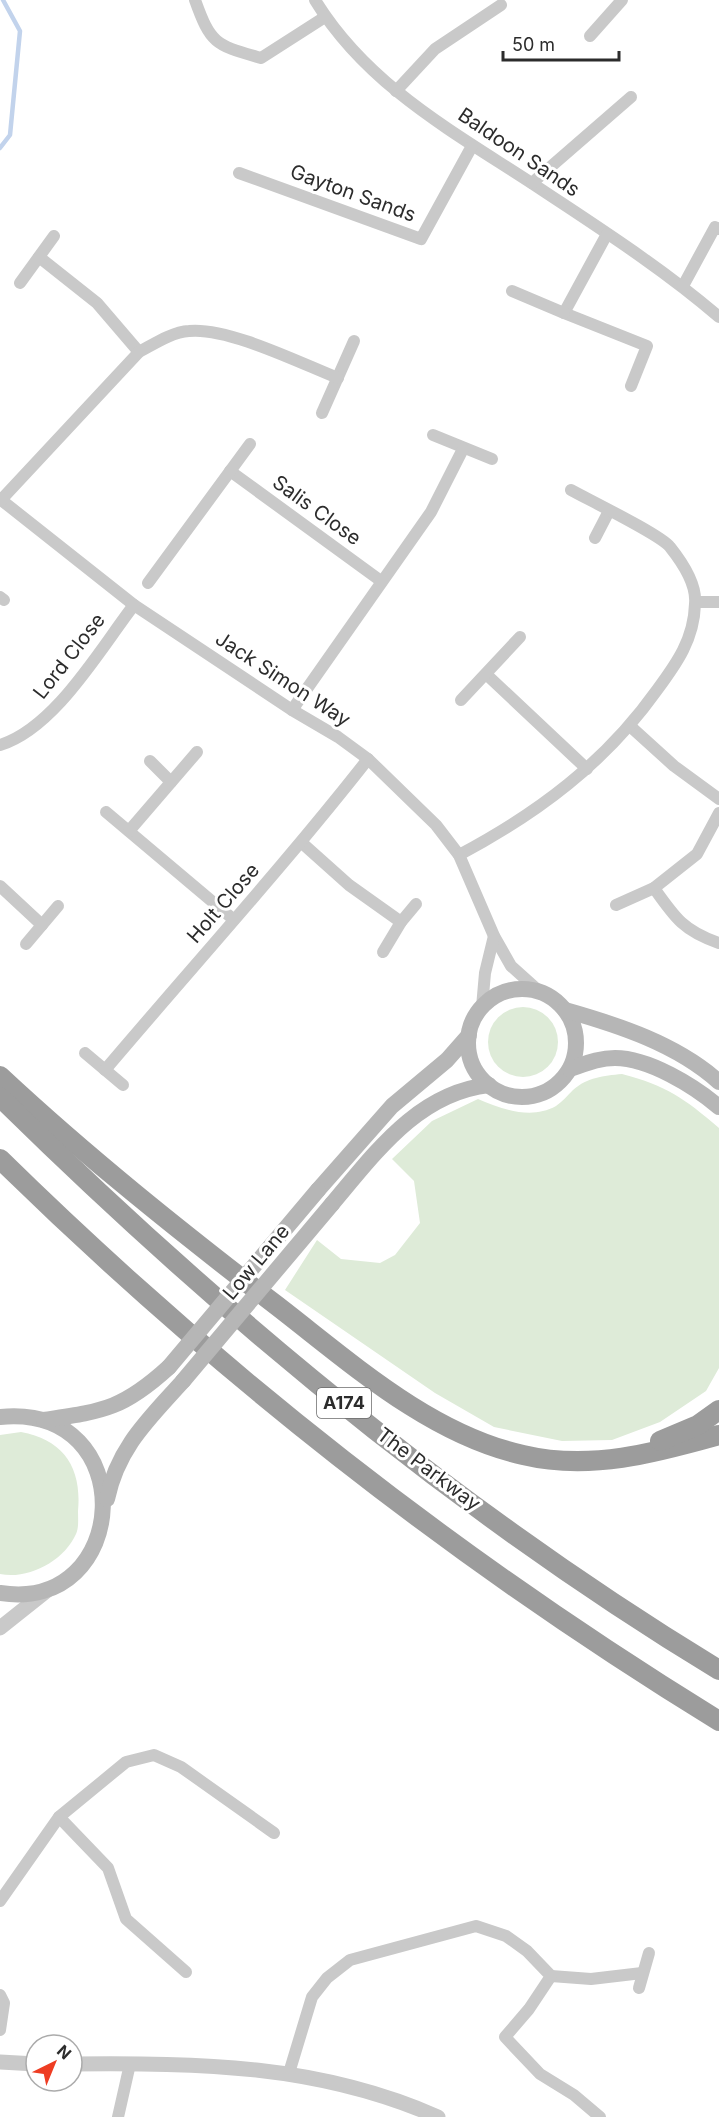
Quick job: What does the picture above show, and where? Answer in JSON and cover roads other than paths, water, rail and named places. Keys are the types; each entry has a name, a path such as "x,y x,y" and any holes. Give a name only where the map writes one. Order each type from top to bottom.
{"highway":[{"path":"0,1076 144,1203 331,1347 424,1413 487,1444 522,1455 561,1461 607,1460 648,1455 719,1436"},
{"name":"The Parkway","path":"0,1097 68,1164 179,1266 372,1426 524,1540 719,1670"},
{"name":"A174","path":"0,1159 123,1275 343,1460 594,1641 719,1721"},
{"path":"607,1460 676,1435 719,1410"}],"main road":[{"path":"570,1069 575,1054 576,1038 573,1023 554,999 540,992 519,989 499,994 482,1007 473,1020 469,1035 470,1054 477,1071 489,1085 506,1094 524,1097 550,1088 570,1069 596,1060 617,1058 640,1063 687,1084 719,1107"},
{"path":"565,1010 641,1036 680,1055 719,1082"},
{"name":"Low Lane","path":"43,1420 123,1404 141,1392 169,1366 392,1106 447,1060 469,1035"},
{"name":"Low Lane","path":"51,1587 75,1571 93,1549 111,1482 127,1447 332,1204 410,1118 437,1100 456,1092 489,1085"},
{"path":"0,1416 22,1416 43,1420 61,1428 77,1440 90,1456 101,1484 104,1513"},
{"path":"0,1593 19,1594 51,1587"}],"street":[{"path":"195,0 206,30 222,46 261,58 326,17"},
{"name":"Baldoon Sands","path":"315,0 357,58 396,91 472,146 532,183 683,286 719,316"},
{"path":"590,36 622,0"},
{"path":"396,91 435,49 501,5"},
{"path":"532,183 632,97"},
{"name":"Gayton Sands","path":"240,173 421,239 472,146"},
{"path":"683,286 715,227 719,229"},
{"path":"564,312 607,234"},
{"path":"20,283 54,236"},
{"path":"39,257 97,303 139,352"},
{"path":"512,291 647,346 631,386"},
{"path":"1,500 139,352 166,338 189,331 228,336 338,378"},
{"path":"322,413 354,341"},
{"path":"433,435 492,459"},
{"path":"148,583 250,444"},
{"path":"292,710 431,512 463,449"},
{"name":"Salis Close","path":"230,471 381,581"},
{"path":"459,855 539,807 587,769 631,726 681,658 690,636 696,602 690,577 669,544 571,490"},
{"name":"Jack Simon Way","path":"1,500 134,605 292,710 338,737 368,759 436,825 459,855 494,936 511,966 540,992"},
{"path":"595,538 609,511"},
{"path":"696,602 719,602"},
{"name":"Lord Close","path":"0,745 11,741 54,709 134,605"},
{"path":"461,700 487,675 520,637"},
{"path":"487,675 587,769"},
{"path":"631,726 674,766 719,799"},
{"path":"129,831 197,752"},
{"name":"Holt Close","path":"105,1070 233,919 302,843 368,759"},
{"path":"150,762 171,782"},
{"path":"106,812 233,919"},
{"path":"616,905 654,888 697,854 719,813"},
{"path":"302,843 349,885 401,922"},
{"path":"0,886 42,925"},
{"path":"654,888 678,921 694,934 719,943"},
{"path":"383,952 401,922 416,904"},
{"path":"26,944 58,906"},
{"path":"482,1007 485,973 494,936"},
{"path":"85,1053 123,1085"},
{"path":"0,1628 51,1587"},
{"path":"0,1901 59,1817 126,1762 154,1755 181,1767 274,1833"},
{"path":"59,1817 108,1868 126,1919 186,1972"},
{"path":"289,2073 312,1996 327,1978 350,1960 476,1926 506,1936 527,1951 551,1976 591,1979 642,1974"},
{"path":"639,1988 649,1953"},
{"path":"551,1976 529,2009 505,2037 540,2074 574,2095 600,2117"},
{"path":"0,1995 4,2003 0,2030"},
{"path":"0,2062 24,2063"},
{"path":"84,2064 195,2063 289,2073 408,2104 438,2117"},
{"path":"118,2117 130,2064"}],"waterway":[{"path":"0,148 10,135 20,31 3,0"}]}
